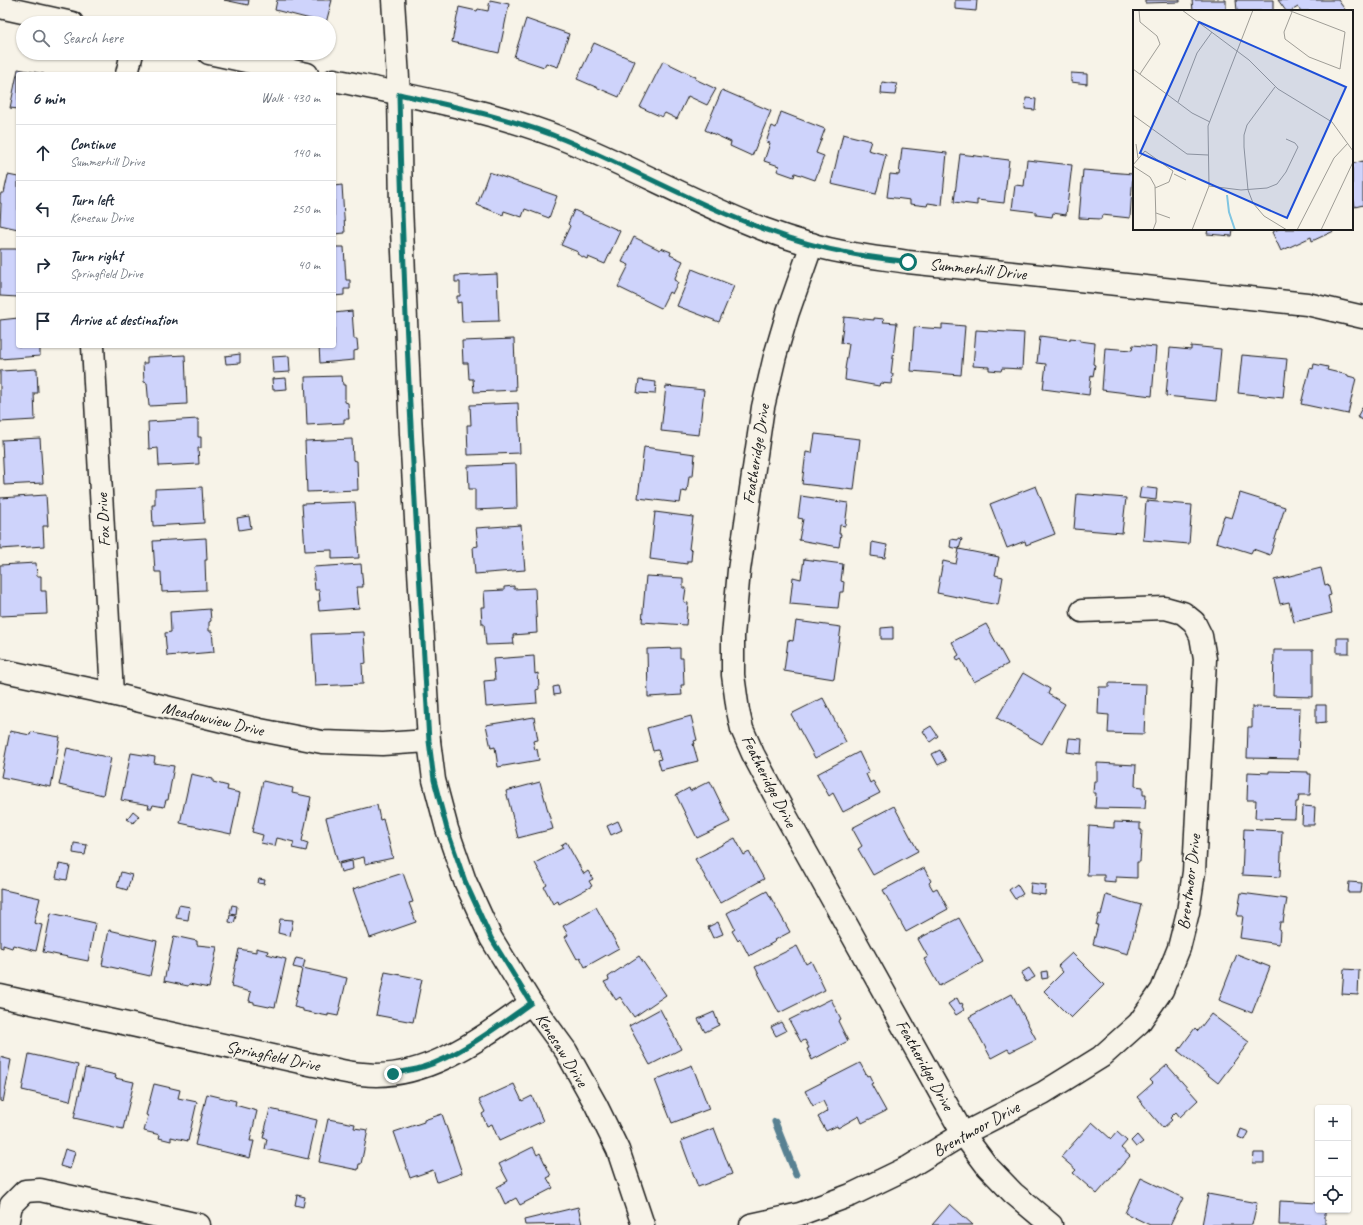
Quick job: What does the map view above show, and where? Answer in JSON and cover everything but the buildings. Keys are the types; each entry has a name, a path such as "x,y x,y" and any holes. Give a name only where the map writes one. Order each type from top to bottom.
{"street":[{"name":"Kenesaw Drive","path":"393,0 399,94 401,214 411,434 429,741 436,787 447,829 465,881 491,938 531,1003 566,1051 596,1105 618,1150 643,1225"},
{"path":"0,7 40,16"},
{"path":"127,72 130,60"},
{"path":"242,60 298,72"},
{"name":"Summerhill Drive","path":"336,80 399,94 524,125 564,140 644,175 680,194 763,229 847,253 908,262 1306,304 1363,317"},
{"name":"Featheridge Drive","path":"812,244 775,356 763,407 739,570 733,636 733,675 742,729 753,754 775,795 963,1134 987,1166 1013,1193 1051,1225"},
{"name":"Fox Drive","path":"93,348 112,694"},
{"name":"Brentmoor Drive","path":"750,1225 800,1214 851,1195 909,1167 963,1134 1043,1093 1101,1057 1139,1023 1162,990 1179,948 1188,912 1194,872 1205,659 1201,636 1194,622 1182,613 1166,608 1082,611"},
{"name":"Meadowview Drive","path":"0,670 112,694 260,730 322,742 382,744 429,741"},
{"name":"Springfield Drive","path":"0,996 363,1075 393,1074 424,1067 453,1054 483,1036 531,1003"},
{"path":"7,1225 11,1205 25,1191 40,1190 199,1225"}],"waterway":[{"path":"775,1122 796,1175"}],"route":[{"path":"393,1074 424,1067 453,1054 489,1032 531,1003 491,938 465,881 447,829 434,780 429,741 411,434 401,206 399,94 524,125 564,140 644,175 680,194 763,229 847,253 908,262"}]}
